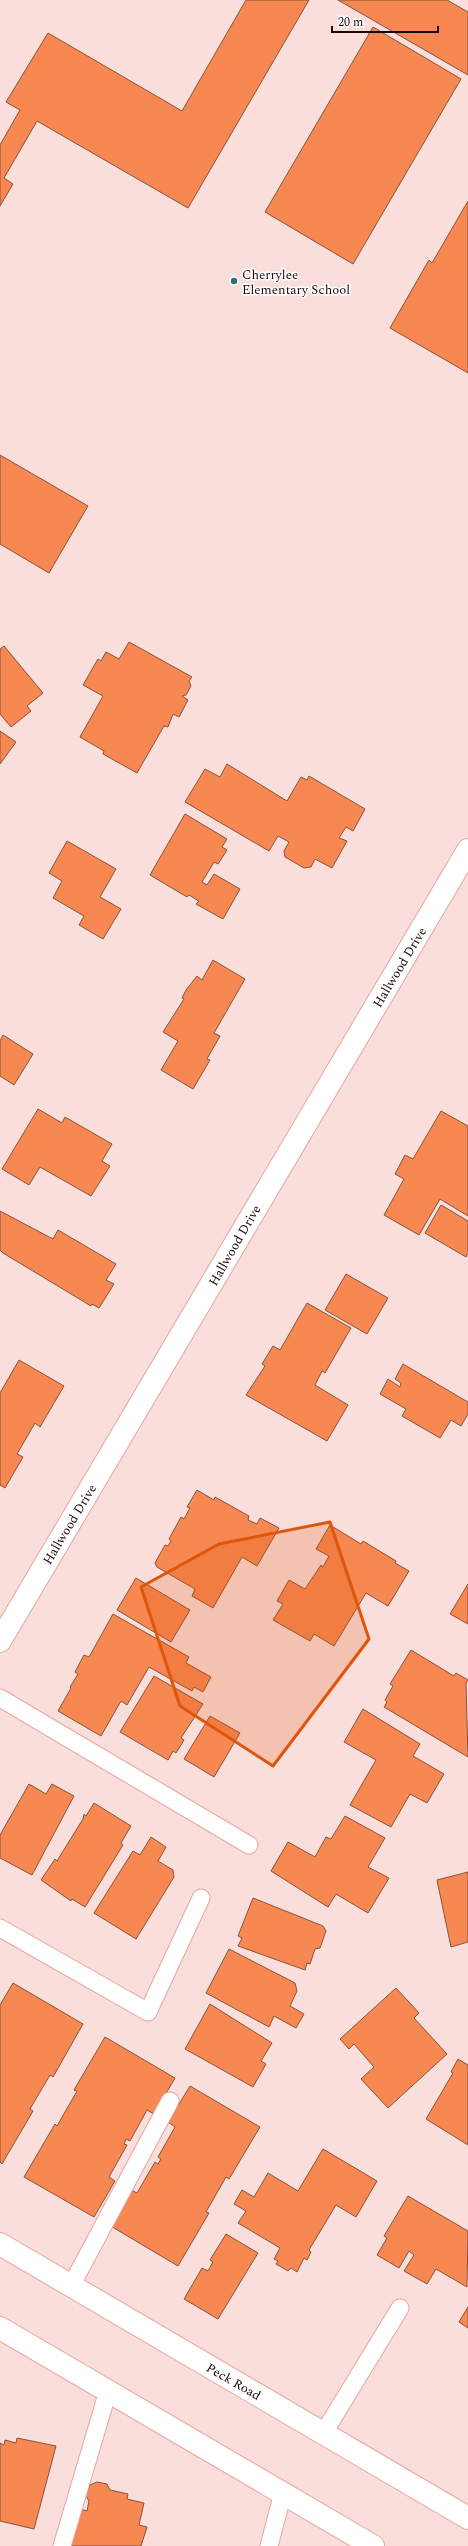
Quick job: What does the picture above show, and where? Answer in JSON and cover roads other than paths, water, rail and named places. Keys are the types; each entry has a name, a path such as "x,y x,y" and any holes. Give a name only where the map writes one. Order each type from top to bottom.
{"main road":[{"name":"Hallwood Drive","path":"0,1641 468,850"},
{"name":"Peck Road","path":"0,2244 468,2518"},
{"path":"0,2328 373,2546"}],"lane":[{"path":"0,1698 249,1845"},
{"path":"0,1928 148,2012 200,1898"},
{"path":"71,2286 170,2101"},
{"path":"324,2434 400,2308"},
{"path":"62,2546 108,2391"},
{"path":"269,2546 283,2493"}],"place":[{"name":"Cherrylee Elementary School","path":"234,281"}]}
